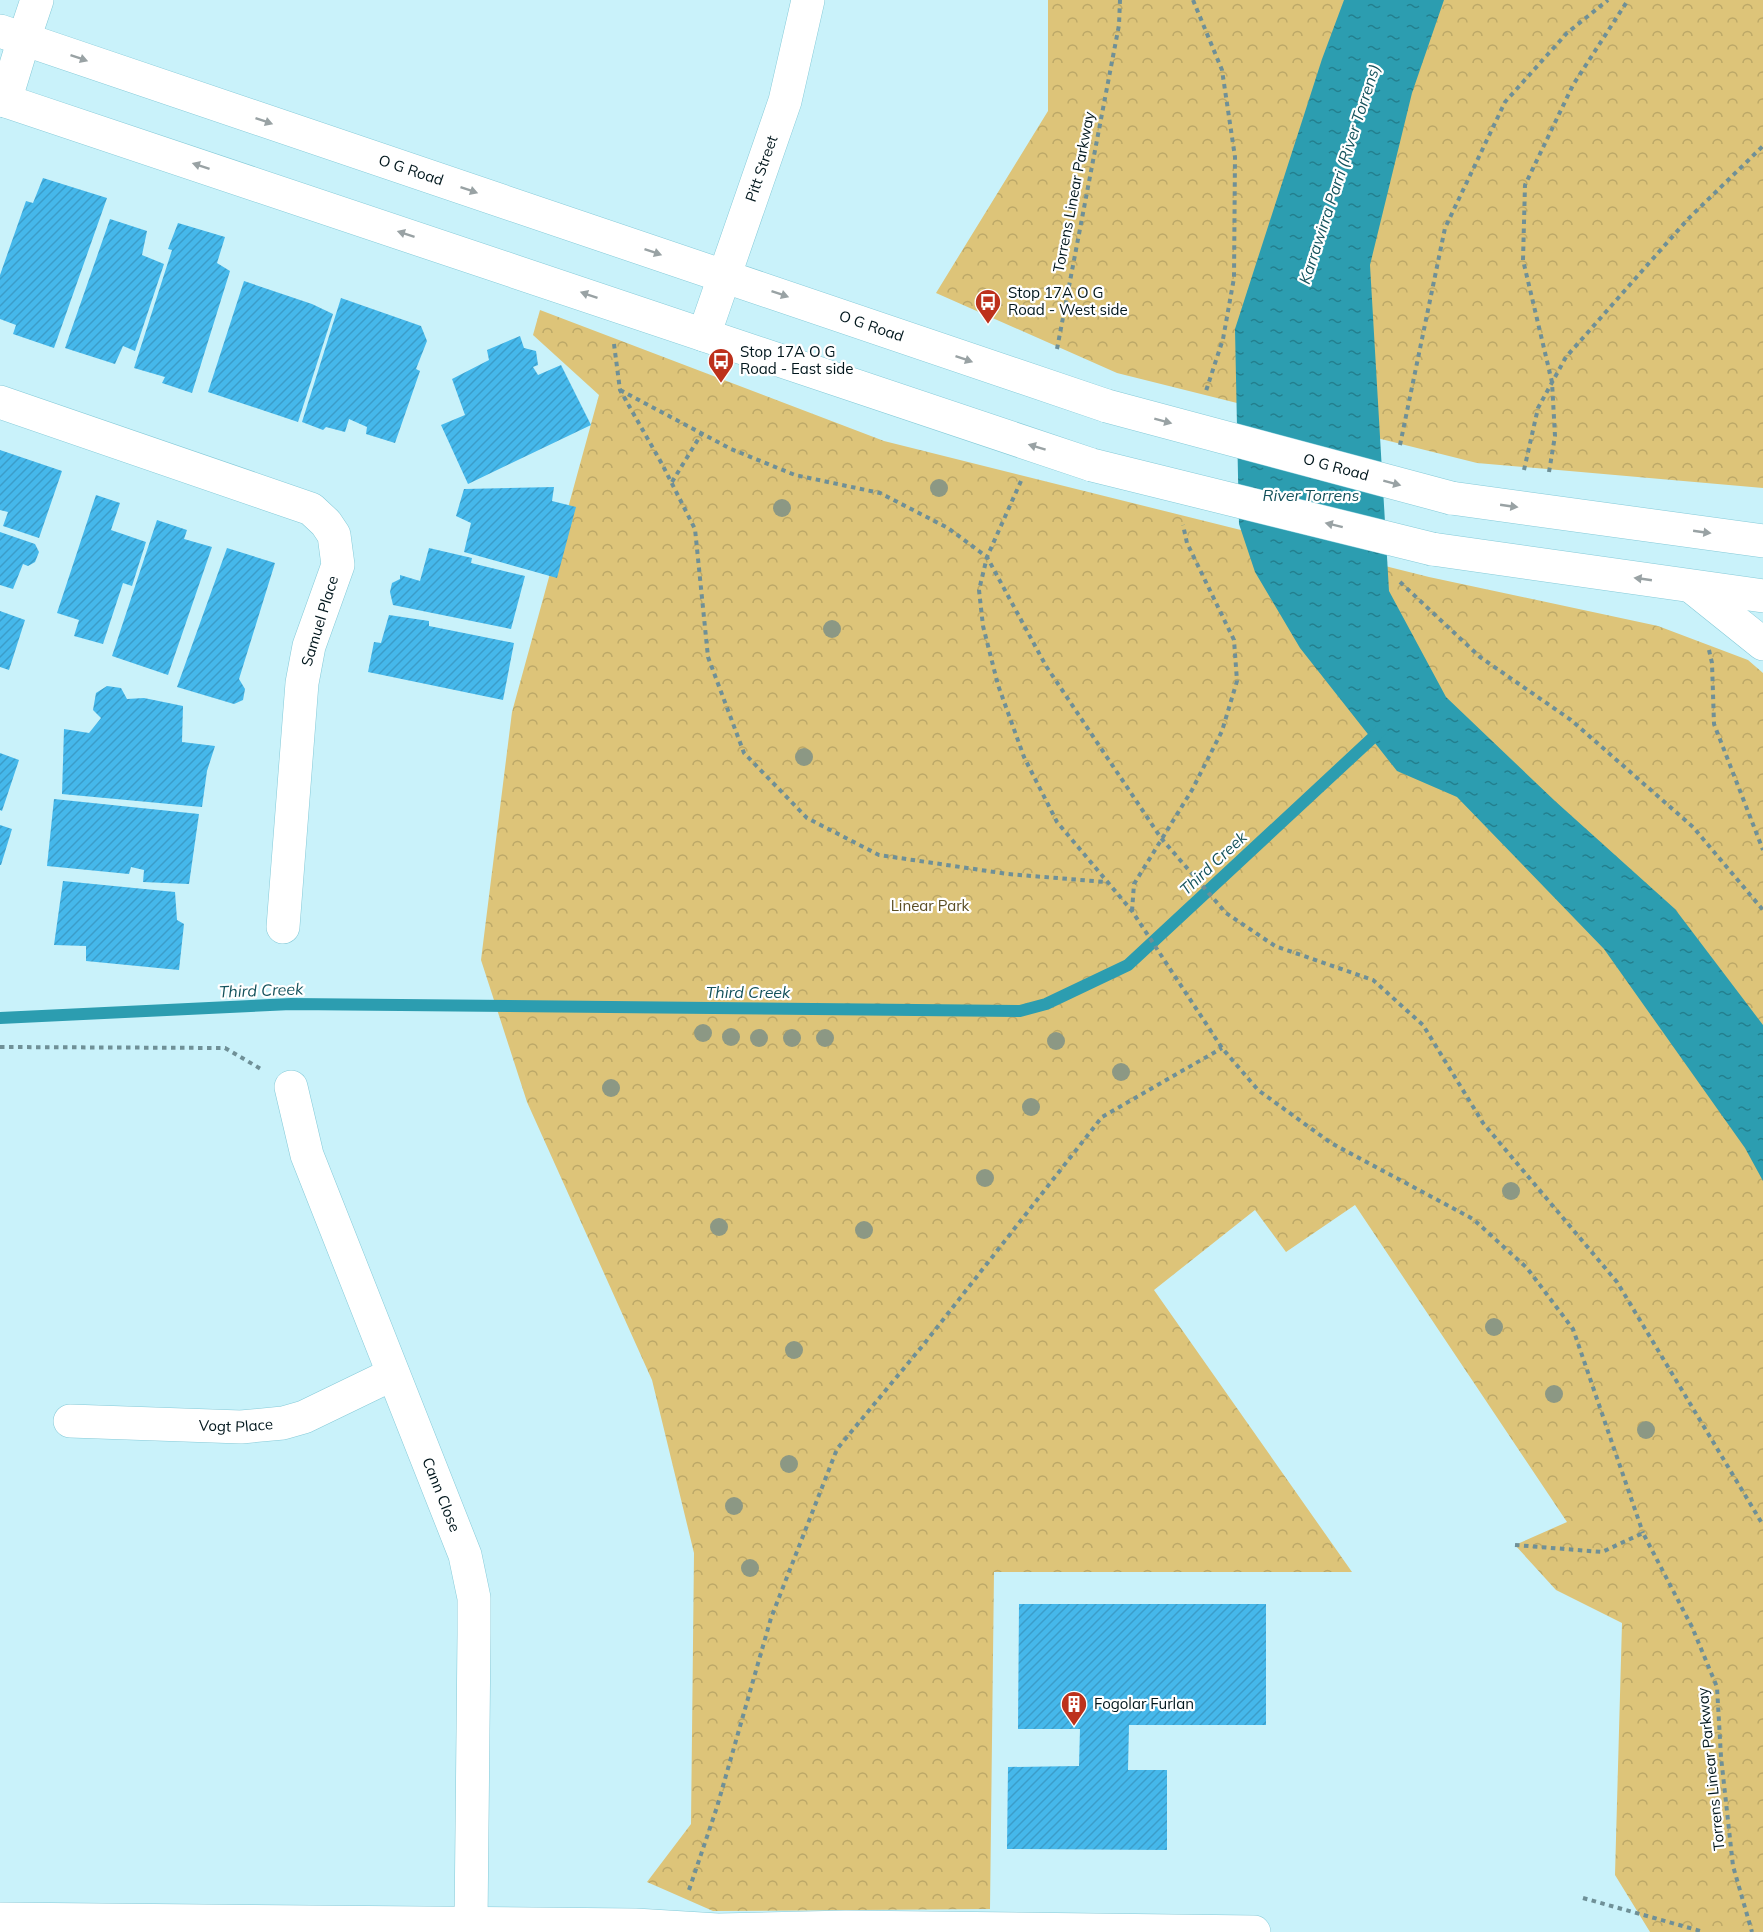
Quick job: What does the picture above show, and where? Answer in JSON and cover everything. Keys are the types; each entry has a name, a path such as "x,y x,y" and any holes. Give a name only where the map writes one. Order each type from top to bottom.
{"main road":[{"path":"37,0 12,35 2,106 609,302 1092,465 1432,549 1763,596"},
{"name":"Pitt Street","path":"704,335 785,102 808,0"},
{"name":"O G Road","path":"12,35 1107,406 1451,498 1763,540"},
{"name":"Samuel Place","path":"0,402 311,509 326,523 334,535 338,565 309,646 302,683 284,927"},
{"path":"1690,586 1763,644"},
{"name":"Cann Close","path":"291,1087 307,1155 465,1556 474,1598 471,1924"},
{"name":"Vogt Place","path":"70,1421 241,1427 283,1423 304,1418 393,1374"},
{"path":"0,1919 676,1927 741,1930 846,1927 1254,1932"}],"path":[{"name":"Torrens Linear Parkway","path":"1044,386 1056,352 1119,26 1120,0"},
{"path":"1528,509 1555,436 1552,382 1522,260 1525,186 1573,86 1628,0"},
{"path":"1528,509 1538,408 1566,357 1688,219 1763,146"},
{"path":"609,302 620,390 672,482 695,529 708,657 744,753 807,818 879,855 1008,874 1105,882"},
{"path":"620,390 731,449 795,475 880,493 948,528 987,557 1046,666 1161,838 1226,913 1275,946 1373,980 1423,1025 1483,1123 1617,1281 1763,1525"},
{"path":"672,482 702,433"},
{"name":"Torrens Linear Parkway","path":"1031,445 1020,484 1000,523 987,557 979,590 983,626 998,685 1024,757 1057,822 1105,882 1132,911 1162,961 1222,1048 1258,1090 1331,1143 1473,1219 1527,1268 1573,1329 1616,1461 1643,1533 1692,1627 1717,1687 1721,1756 1733,1866 1752,1932"},
{"path":"1706,640 1712,663 1714,724 1763,850"},
{"path":"0,1047 225,1048 291,1087"},
{"path":"676,1927 717,1807 771,1618 837,1449 924,1344 1102,1117 1222,1048"},
{"path":"1515,1545 1602,1552 1643,1533"},
{"path":"1583,1898 1704,1932"}],"green space":[{"path":"1048,0 1763,0 1763,488 1477,463 1117,373 936,293 1048,111"},
{"name":"Linear Park","path":"540,310 884,441 1429,577 1658,626 1748,660 1763,673 1763,1932 1650,1932 1615,1875 1622,1623 1556,1590 1515,1545 1567,1522 1355,1205 1286,1252 1255,1210 1154,1290 1352,1572 994,1572 990,1909 713,1911 647,1882 691,1824 694,1553 652,1380 527,1102 481,960 512,712 599,395 533,335"}],"water":[{"name":"River Torrens","path":"1344,0 1444,0 1412,93 1370,265 1389,591 1446,697 1555,801 1675,909 1763,1025 1763,1181 1745,1148 1604,949 1457,797 1397,771 1300,648 1255,572 1239,524 1235,329 1322,59"}],"building":[{"path":"43,178 107,198 54,348 13,334 16,325 0,319 0,275 26,201 33,203"},
{"path":"110,219 147,231 142,255 164,264 135,351 123,346 115,364 65,348"},
{"path":"178,223 225,237 217,263 230,271 192,393 162,383 165,377 134,368 172,250 168,249"},
{"path":"244,281 312,304 333,314 298,422 208,392"},
{"path":"341,298 421,326 427,341 416,369 420,371 395,443 366,434 367,427 349,419 345,432 326,427 323,430 302,422"},
{"path":"520,336 524,348 536,351 538,365 533,367 538,375 561,365 591,425 468,484 441,425 465,415 452,379 489,360 487,350"},
{"path":"0,450 62,471 39,538 3,526 8,512 0,510"},
{"path":"554,487 552,501 576,507 557,578 464,552 471,523 456,516 464,489"},
{"path":"96,495 120,503 111,530 146,542 132,586 123,583 103,644 74,636 79,620 57,613"},
{"path":"157,520 187,530 184,539 212,547 168,675 112,656"},
{"path":"0,532 35,544 39,552 35,562 28,566 23,564 13,589 0,585"},
{"path":"227,548 275,563 239,679 245,689 243,700 234,704 177,687"},
{"path":"429,548 472,558 471,563 525,576 511,629 393,605 390,592 392,583 400,579 400,575 420,581"},
{"path":"0,611 25,620 9,670 0,667"},
{"path":"389,615 429,621 429,626 514,643 503,700 368,672 374,642 381,643"},
{"path":"107,686 121,688 127,699 144,698 183,706 182,742 215,746 207,771 202,807 62,794 64,729 89,733 101,718 93,710 96,693"},
{"path":"0,753 19,760 2,811 0,810"},
{"path":"54,799 199,814 189,884 143,882 144,870 131,867 129,874 47,866"},
{"path":"0,825 12,829 1,865 0,865"},
{"path":"63,881 175,892 177,920 184,924 179,970 86,961 86,946 54,945"},
{"name":"Fogolar Furlan","path":"1019,1604 1266,1604 1266,1725 1129,1725 1128,1770 1167,1770 1167,1850 1007,1849 1008,1767 1079,1766 1080,1729 1018,1729"}],"waterway":[{"name":"Third Creek","path":"0,1018 291,1004 1020,1011 1046,1004 1128,965 1381,730"}],"place":[{"name":"Stop 17A O G Road - West side","path":"988,325"},
{"name":"Stop 17A O G Road - East side","path":"721,384"},
{"name":"Fogolar Furlan","path":"1074,1727"}],"water label":[{"name":"Karrawirra Parri (River Torrens)","path":"1339,174"}]}
